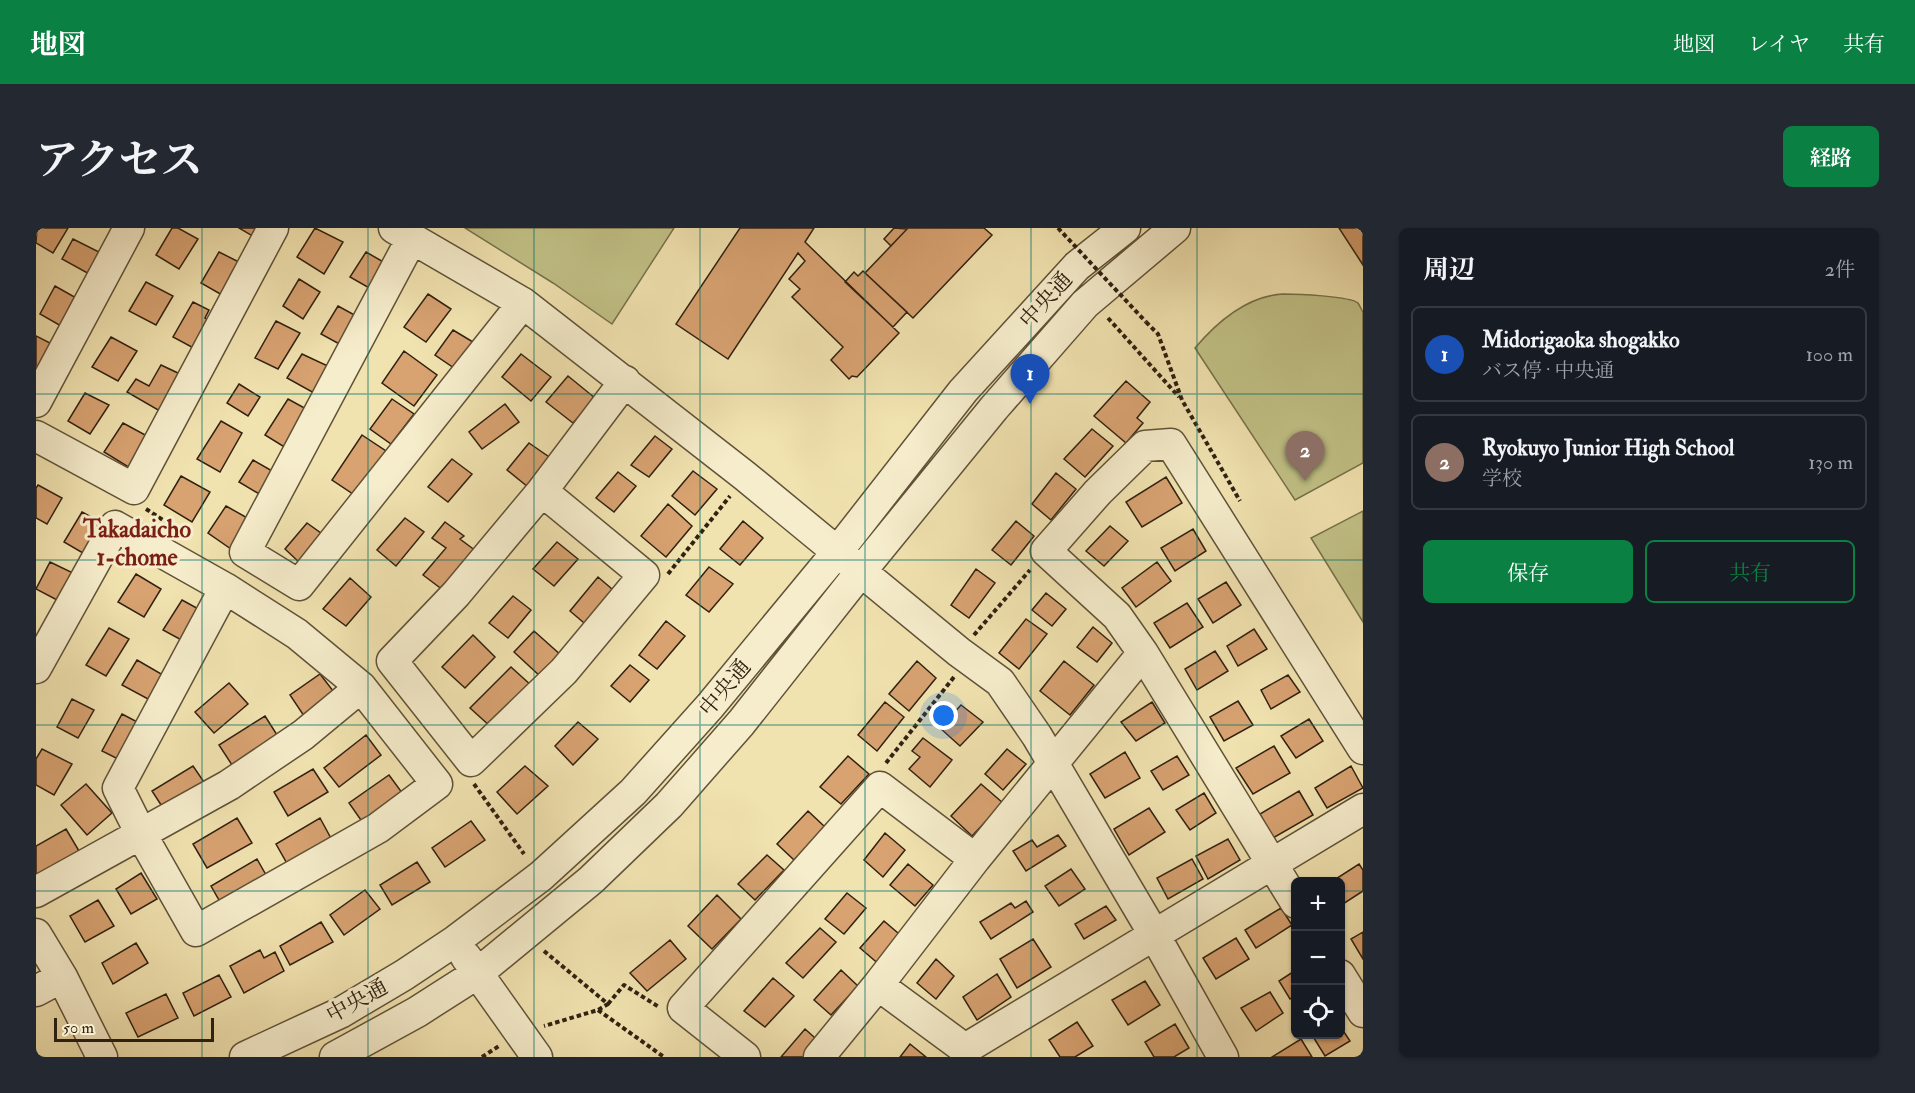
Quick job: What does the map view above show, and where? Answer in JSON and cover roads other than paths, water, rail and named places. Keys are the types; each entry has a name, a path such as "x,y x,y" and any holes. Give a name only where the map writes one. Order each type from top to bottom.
{"street":[{"path":"36,402 129,228"},
{"path":"36,436 134,489 273,228"},
{"name":"中央通","path":"245,1057 340,1012 404,975 541,876 633,792 710,706 838,551 963,391 1077,266 1125,228"},
{"name":"中央通","path":"334,1057 417,1012 478,973 591,880 669,806 741,723 994,408 1090,299 1175,228"},
{"path":"523,303 299,585 245,552 403,233 523,303 746,476 960,652 1000,682 1037,736 1155,936 1223,1057"},
{"path":"542,491 644,575 564,671 471,760 392,661 456,594 542,491 625,381"},
{"path":"1291,895 1143,653 1117,616 1046,551 1098,492 1145,446 1171,444 1363,749"},
{"path":"36,668 115,526 225,588 297,634 361,687 437,784 378,828 196,931 141,834 118,788 225,588"},
{"path":"819,1057 878,986 975,859 1143,653"},
{"path":"36,892 230,785 303,735 361,687"},
{"path":"745,1057 683,1008 880,787 975,859"},
{"path":"878,986 965,1049 1363,809"},
{"path":"36,934 49,984 102,1057"},
{"path":"455,940 529,1045"},
{"path":"1345,982 1363,1012"}],"place":[{"name":"Midorigaoka shogakko","path":"1030,404"},
{"name":"Ryokuyo Junior High School","path":"1305,481"}],"district":[{"name":"Takadaicho 1-chome","path":"137,543"}]}
